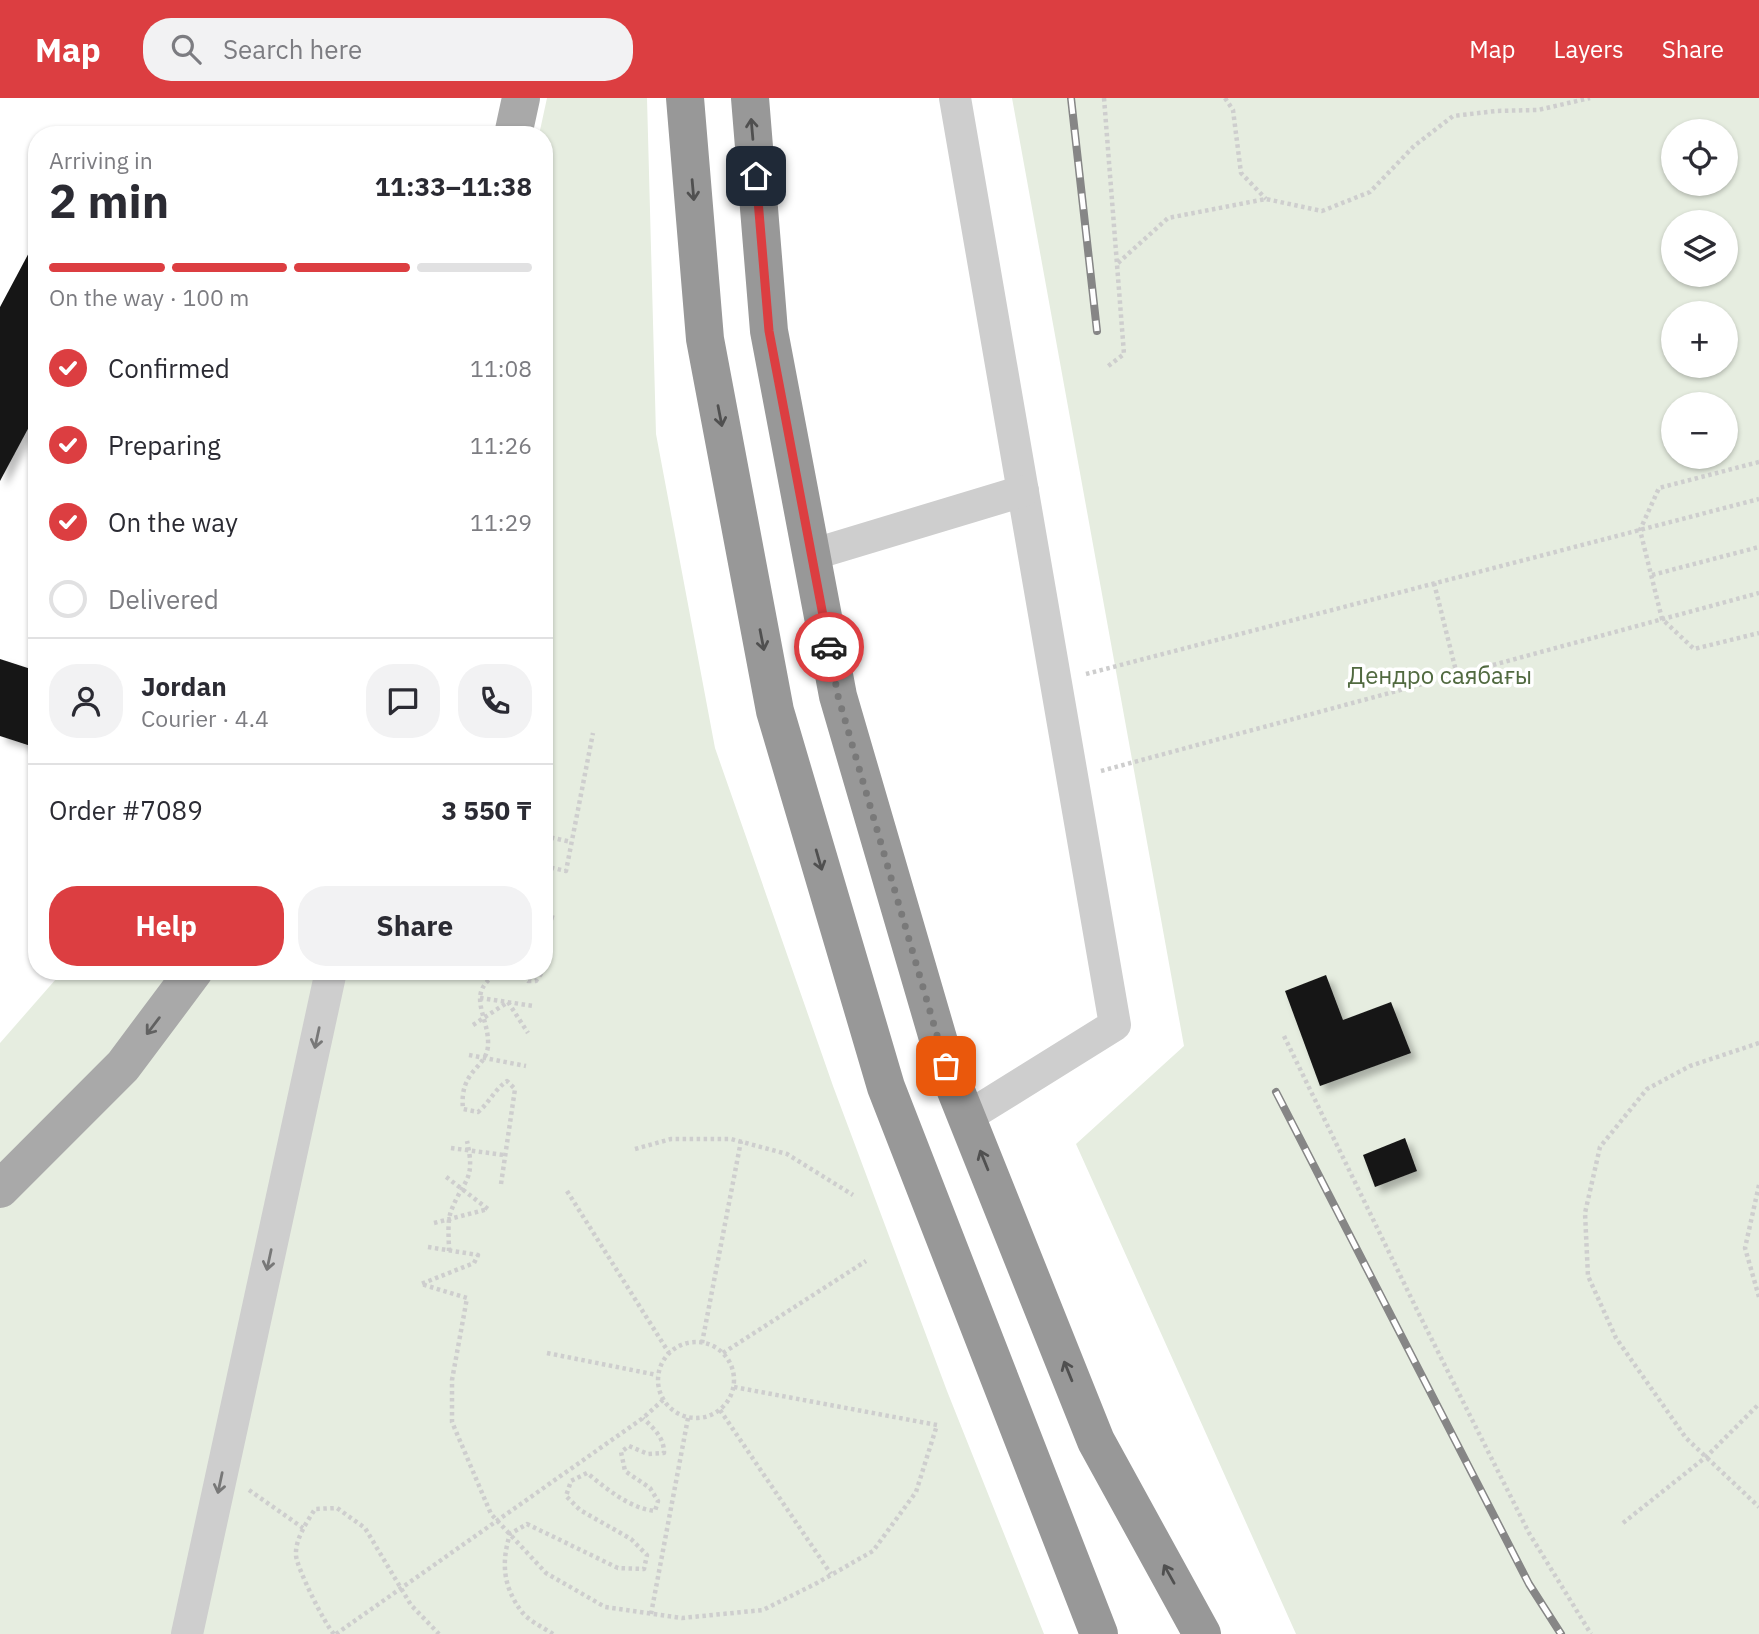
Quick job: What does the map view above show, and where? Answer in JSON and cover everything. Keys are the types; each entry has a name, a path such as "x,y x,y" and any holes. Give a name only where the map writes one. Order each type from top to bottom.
{"highway":[{"path":"685,98 705,339 775,711 886,1087 1099,1634"},
{"path":"750,98 769,331 838,696 946,1066 1096,1441 1202,1634"}],"main road":[{"path":"515,126 521,98"},
{"path":"0,1189 124,1066 187,980"}],"street":[{"path":"955,98 1115,1024 967,1117"},
{"path":"811,555 1023,491"},
{"path":"187,1634 329,980"}],"path":[{"path":"1104,98 1124,354 1107,367"},
{"path":"1225,98 1233,110 1241,173 1266,198"},
{"path":"1118,263 1168,218 1266,198 1322,211 1370,192 1414,146 1453,116 1538,110 1590,98"},
{"path":"1759,462 1659,488 1640,530 1662,619 1694,649 1759,633"},
{"path":"1056,681 1759,499"},
{"path":"1651,575 1759,547"},
{"path":"1434,583 1457,675"},
{"path":"1073,779 1759,593"},
{"path":"553,868 566,871 593,733"},
{"path":"553,838 571,842"},
{"path":"490,980 481,991 479,1005 488,1046 484,1058 465,1081 462,1099 463,1109 478,1112 495,1089 507,1081 515,1089 501,1184"},
{"path":"480,998 534,1006"},
{"path":"472,1025 508,1002"},
{"path":"508,1002 528,1033"},
{"path":"1284,1036 1529,1533 1591,1634"},
{"path":"1759,1043 1690,1066 1647,1089 1600,1147 1585,1213 1588,1276 1616,1338 1686,1438 1759,1507"},
{"path":"469,1055 526,1066"},
{"path":"635,1149 671,1139 741,1141 787,1154 853,1195"},
{"path":"449,1251 450,1212 468,1179 471,1161 467,1141"},
{"path":"702,1343 741,1141"},
{"path":"451,1147 504,1155"},
{"path":"434,1223 488,1209 445,1176"},
{"path":"1759,1185 1745,1248 1759,1297"},
{"path":"567,1191 668,1353"},
{"path":"428,1247 478,1255 474,1263 421,1284 467,1298 452,1380 452,1422 491,1514 546,1573 606,1608 682,1618 763,1610 873,1551 916,1492 937,1425 734,1387"},
{"path":"723,1354 866,1261"},
{"path":"690,1342 713,1346 723,1354 730,1363 734,1387 729,1400 720,1410 709,1417 688,1418 671,1410 658,1388 657,1375 668,1353 690,1342"},
{"path":"547,1353 657,1375"},
{"path":"439,1634 411,1605 401,1588 365,1528 337,1508 315,1509 303,1528 296,1555 325,1624 335,1634 401,1588 497,1521 643,1418 663,1400"},
{"path":"1623,1523 1706,1457 1759,1404"},
{"path":"720,1410 831,1575"},
{"path":"553,1634 523,1614 504,1577 506,1546 510,1534 527,1524 618,1568 644,1569 647,1555 631,1539 580,1510 566,1496 571,1481 587,1473 640,1510 655,1511 658,1501 650,1488 625,1471 621,1452 629,1446 648,1454 664,1453 664,1443 656,1430 643,1418"},
{"path":"651,1614 688,1418"},
{"path":"223,1471 303,1528"}],"green space":[{"path":"547,98 647,98 656,434 715,748 833,1086 947,1391 1044,1634 0,1634 0,1043 55,980 553,980 553,126 541,126"},
{"name":"Дендро саябағы","path":"1012,98 1759,98 1759,1634 1296,1634 1076,1144 1184,1046"}],"building":[{"path":"28,254 28,429 0,481 0,307"},
{"path":"0,659 28,668 28,745 0,736"},
{"path":"1326,975 1343,1020 1391,1002 1411,1053 1320,1086 1285,991"},
{"path":"1405,1138 1417,1171 1375,1187 1363,1155"}],"railway":[{"path":"1071,98 1097,331"},
{"path":"1276,1092 1529,1584 1561,1634"}],"way so far":[{"path":"829,647 838,696 946,1066"}],"route":[{"path":"756,176 769,331 829,647"}]}
